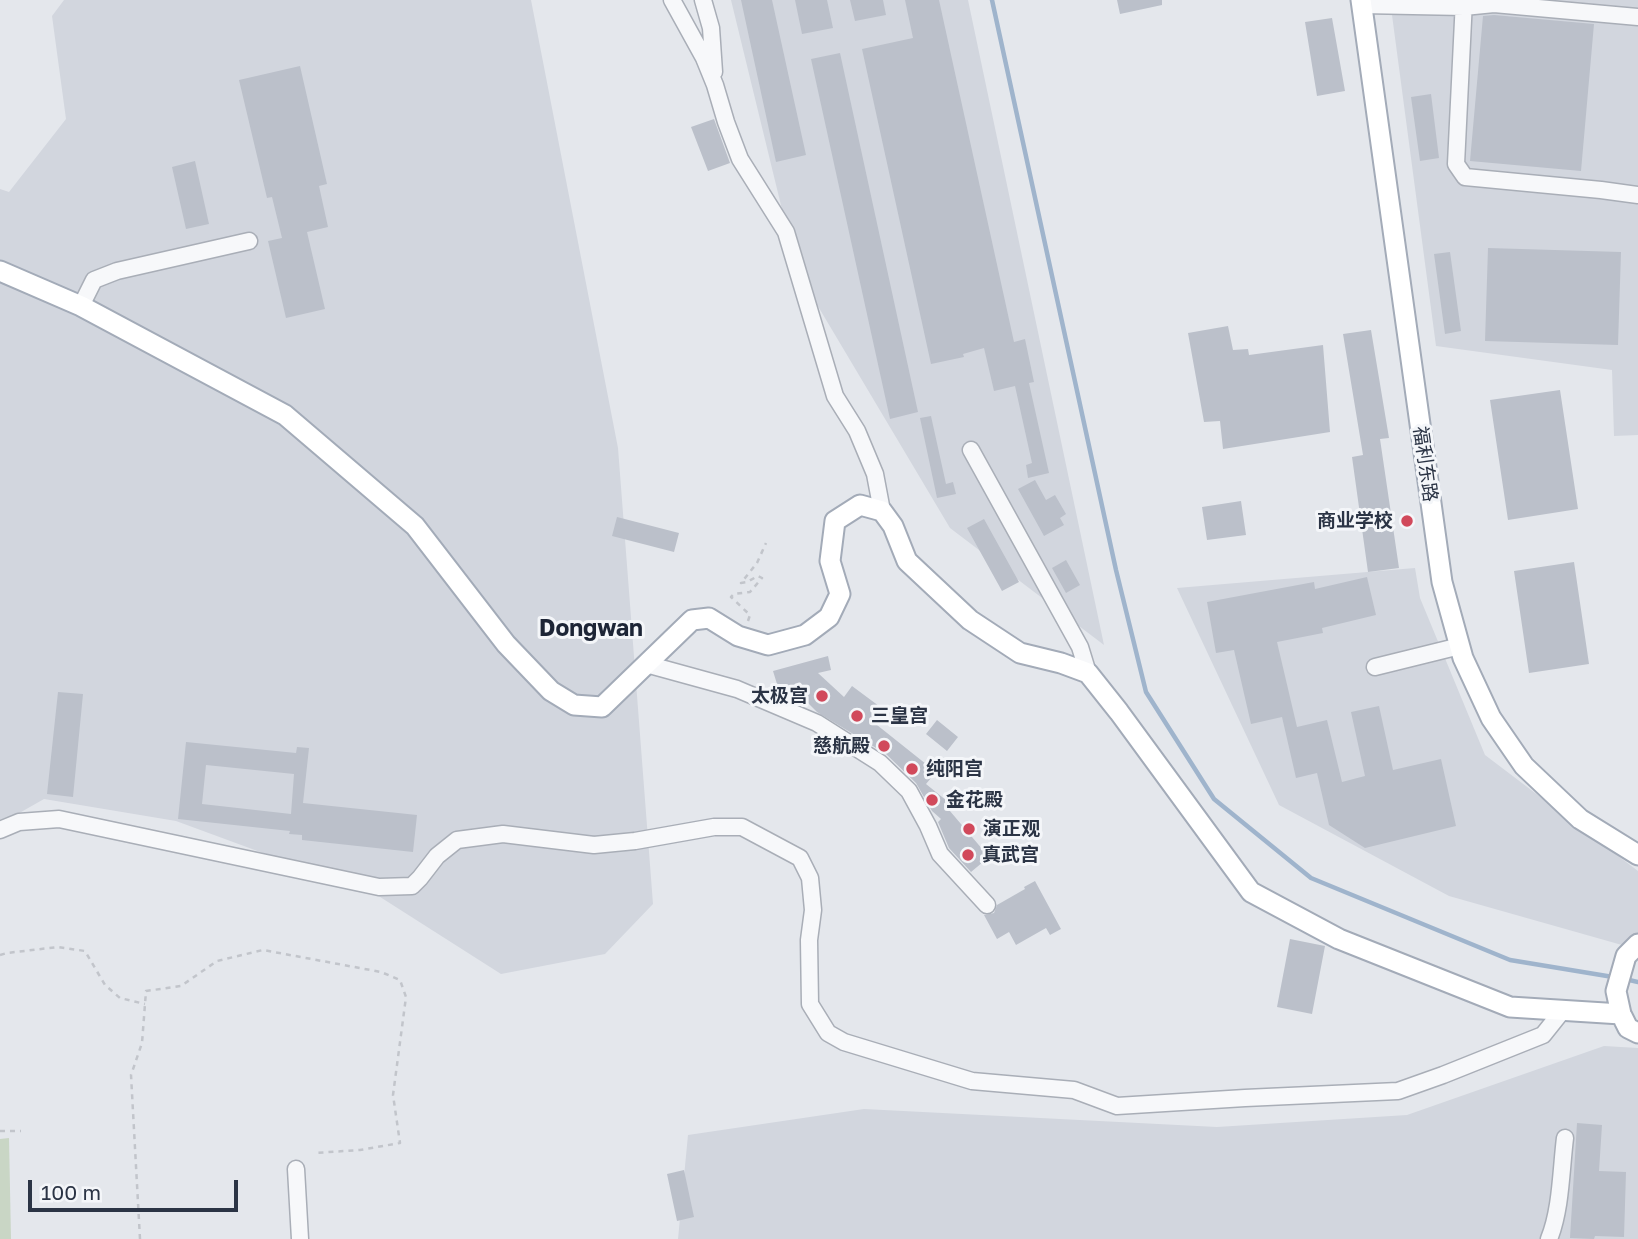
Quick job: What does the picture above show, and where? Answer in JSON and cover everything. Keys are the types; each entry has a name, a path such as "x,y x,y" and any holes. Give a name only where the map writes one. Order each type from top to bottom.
{"main road":[{"name":"福利东路","path":"1361,2 1442,582 1463,658 1491,718 1524,766 1580,819 1638,856"},
{"path":"0,271 81,306 285,415 415,526 506,644 551,691 574,705 602,707 692,620 709,618 738,636 768,645 805,635 829,617 840,594 830,561 835,521 860,505 881,511 893,526 908,561 970,620 1020,653 1088,673 1251,892 1339,939 1510,1007 1621,1014"},
{"path":"1632,950 1616,990 1621,1014 1628,1028 1638,1033"}],"street":[{"path":"673,0 704,58 740,159 786,232 835,396 857,431 875,474 881,511"},
{"path":"704,0 711,28 715,85"},
{"path":"1361,2 1494,2 1638,17"},
{"path":"1464,4 1456,164 1465,177 1638,195"},
{"path":"81,306 94,280 117,271 249,241"},
{"path":"971,450 1080,647 1088,673"},
{"path":"1375,667 1460,646"},
{"path":"646,664 737,689 817,723 880,763 909,791 940,854 987,905"},
{"path":"0,830 19,822 59,819 379,887 412,886 436,856 457,840 503,834 594,845 635,841 714,827 742,827 800,858 810,878 813,909 809,940 810,1004 828,1033 844,1042 972,1081 1074,1090 1117,1106 1398,1091 1544,1035 1563,1010"},
{"path":"1549,1239 1558,1197 1565,1138"},
{"path":"296,1169 300,1239"}],"path":[{"path":"745,638 750,615 731,597 734,594 750,592 762,578 758,576 741,583 757,564 766,543"},
{"path":"0,955 58,947 85,951 105,985 120,998 145,1003"},
{"path":"140,1239 131,1075 142,1043 146,991 181,986 218,961 263,950 381,972 400,980 406,997 393,1095 400,1143 360,1150 315,1153"},
{"path":"0,1131 21,1130"}],"shaded area":[{"path":"64,0 531,0 618,448 653,904 605,954 501,974 377,895 176,821 44,799 0,824 0,189 9,192 66,119 52,16"},
{"path":"731,0 968,0 1104,645 950,528 797,271"},
{"path":"1390,0 1638,0 1638,435 1614,436 1612,370 1436,346"},
{"path":"1415,568 1420,598 1485,755 1638,871 1638,935 1629,947 1449,896 1279,805 1177,588"},
{"path":"1604,1046 1638,1048 1638,1239 678,1239 688,1135 864,1109 1217,1127 1407,1115"}],"green space":[{"path":"9,1138 11,1239 0,1239 0,1139"}],"building":[{"path":"741,0 772,0 806,155 776,162"},
{"path":"795,0 827,0 833,28 802,34"},
{"path":"850,0 883,0 886,15 855,21"},
{"path":"905,0 939,0 1014,342 1025,339 1034,382 1029,383 1049,473 1028,478 1026,465 1032,463 1015,386 994,391 984,348 963,354 964,357 931,364 862,49 913,38"},
{"path":"1117,0 1162,0 1162,5 1120,14"},
{"path":"1483,16 1594,24 1581,171 1470,161"},
{"path":"1332,18 1345,91 1317,96 1305,22"},
{"path":"840,53 918,412 890,419 811,59"},
{"path":"300,66 327,184 319,186 328,227 307,232 325,309 286,318 268,241 282,238 272,197 267,198 239,80"},
{"path":"1431,94 1439,158 1420,161 1411,97"},
{"path":"714,119 730,163 708,171 691,127"},
{"path":"195,161 209,224 186,229 172,167"},
{"path":"1488,248 1621,252 1618,345 1485,341"},
{"path":"1450,252 1461,331 1445,334 1434,254"},
{"path":"1228,326 1233,350 1248,349 1249,355 1323,345 1330,432 1223,449 1220,421 1204,422 1188,333"},
{"path":"1371,330 1389,438 1380,439 1399,568 1368,572 1352,457 1363,455 1343,334"},
{"path":"1560,390 1578,509 1508,520 1490,400"},
{"path":"931,416 946,484 953,482 956,494 937,498 920,418"},
{"path":"1035,480 1046,500 1055,495 1066,514 1060,518 1064,525 1044,536 1018,489"},
{"path":"1241,501 1246,535 1207,540 1202,507"},
{"path":"617,517 679,533 674,552 612,536"},
{"path":"984,519 1019,582 1002,591 967,528"},
{"path":"1066,560 1080,585 1066,593 1052,568"},
{"path":"1574,562 1589,664 1529,673 1514,571"},
{"path":"1367,577 1376,615 1322,628 1323,633 1277,642 1297,727 1327,720 1342,782 1365,776 1351,712 1379,706 1393,770 1441,759 1456,826 1365,848 1329,825 1317,773 1296,778 1282,717 1251,724 1234,650 1216,653 1207,602 1314,582 1315,589"},
{"path":"828,656 831,670 818,673 844,697 852,686 887,712 877,725 936,772 926,784 947,801 944,804 989,857 971,872 949,848 938,822 941,819 932,811 916,783 886,754 817,712 799,694 794,699 777,684 773,671"},
{"path":"58,692 83,694 73,797 47,794"},
{"path":"937,720 958,737 947,751 926,734"},
{"path":"186,742 296,753 297,747 309,748 303,803 417,815 413,852 302,840 302,835 289,834 290,831 178,819","holes":["206,765 294,774 291,814 202,804"]},
{"path":"1035,881 1061,929 1050,935 1046,928 1016,945 1009,932 997,939 984,915 994,913 997,905"},
{"path":"1290,939 1325,946 1312,1014 1277,1007"},
{"path":"1577,1123 1602,1125 1599,1171 1626,1172 1624,1237 1570,1238"},
{"path":"684,1170 694,1217 677,1221 667,1174"}],"waterway":[{"path":"992,0 1116,570 1146,692 1214,799 1311,878 1510,960 1613,977"},
{"path":"1625,979 1638,982"}],"place":[{"name":"商业学校","path":"1407,521"},
{"name":"太极宫","path":"822,696"},
{"name":"三皇宫","path":"857,716"},
{"name":"慈航殿","path":"884,746"},
{"name":"纯阳宫","path":"912,769"},
{"name":"金花殿","path":"932,800"},
{"name":"演正观","path":"969,829"},
{"name":"真武宫","path":"968,855"}],"district":[{"name":"Dongwan","path":"591,629"}]}
